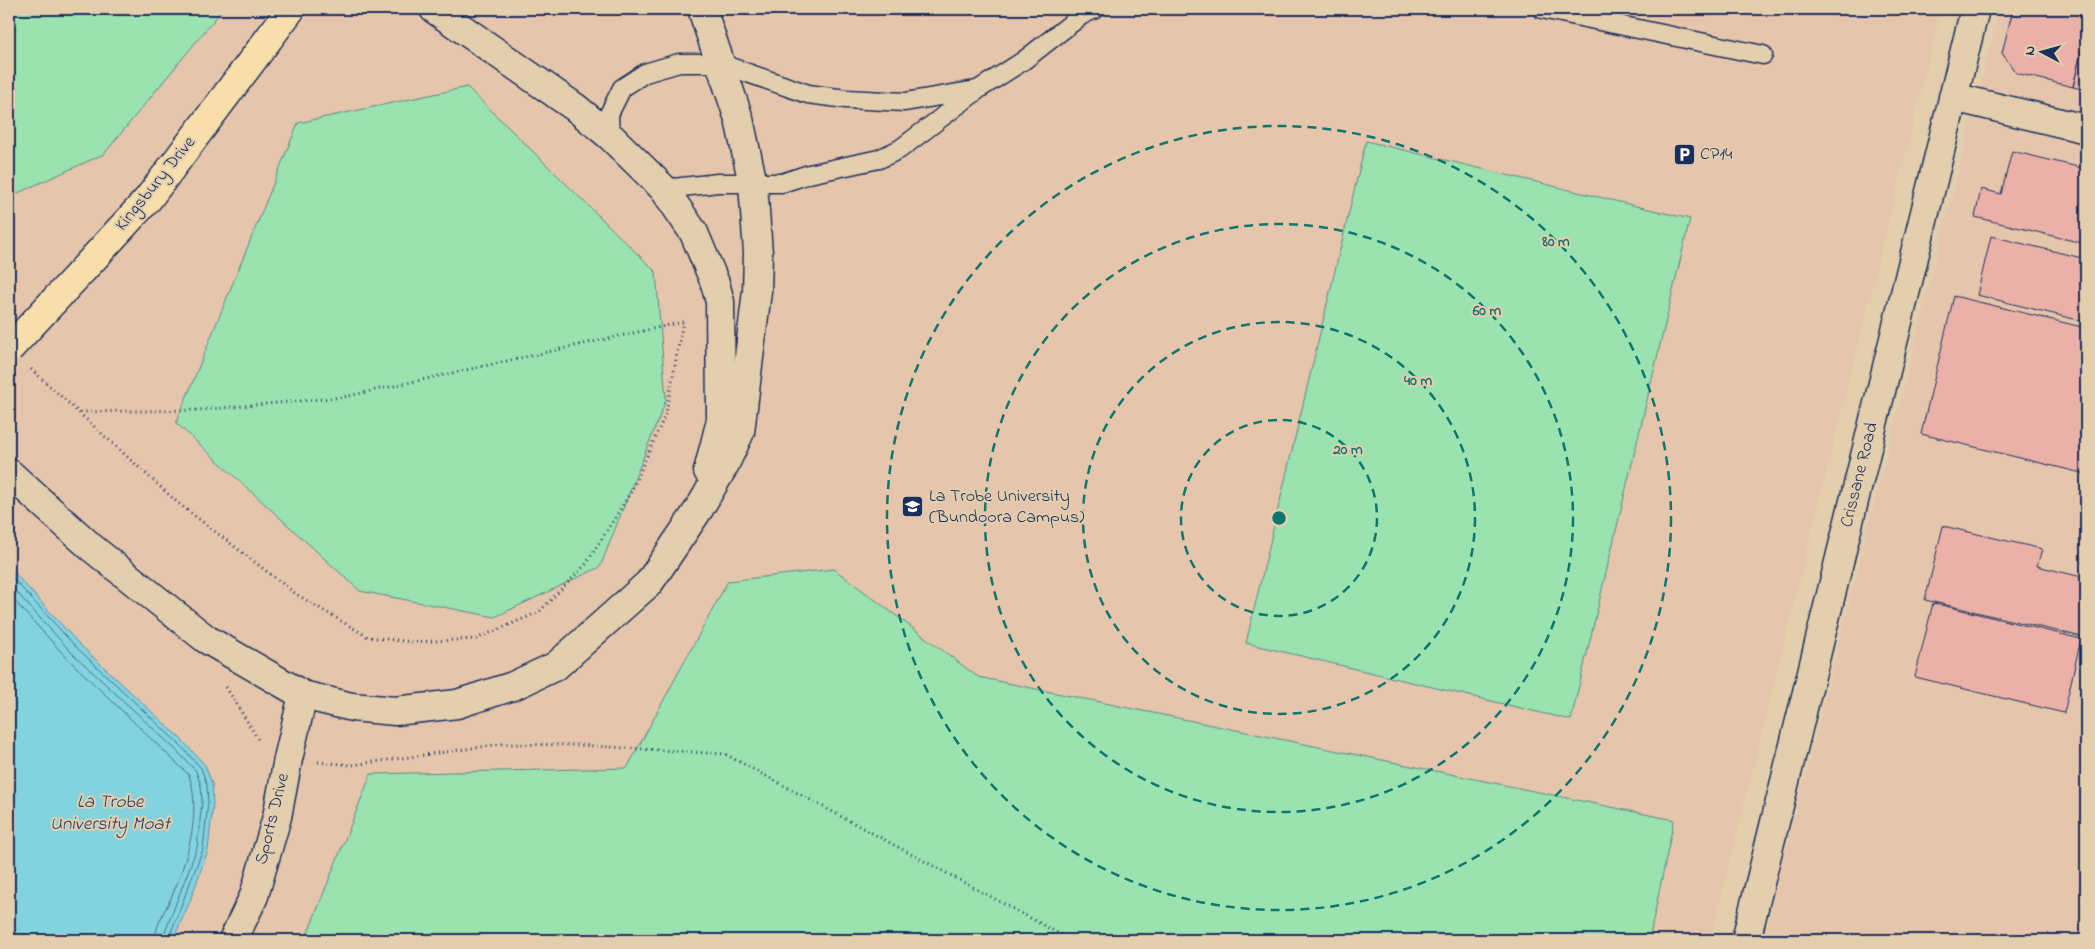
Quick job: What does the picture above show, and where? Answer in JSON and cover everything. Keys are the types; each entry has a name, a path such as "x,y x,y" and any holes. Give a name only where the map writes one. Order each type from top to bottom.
{"main road":[{"name":"Kingsbury Drive","path":"9,350 148,198 291,9"}],"street":[{"path":"434,9 576,108 610,136 664,189 694,233 715,282 720,302 721,420 699,509"},
{"path":"9,473 92,548 206,639 303,695 352,707 394,710 457,704 513,686 556,666 649,583 699,509 724,466 740,432 757,291 758,253 753,184 739,119 702,9"},
{"name":"Crissane Road","path":"1746,940 1974,9"},
{"path":"1953,97 2086,129"},
{"name":"Sports Drive","path":"234,940 254,896 277,817 303,695"}],"lane":[{"path":"664,189 718,183 782,183 810,174 879,159 900,149 979,89 1023,61 1082,15 1095,9"},
{"path":"1542,9 1763,55"},
{"path":"610,136 609,114 622,88 645,72 679,63 719,63 808,94 846,99 905,102 979,89"}],"path":[{"path":"29,367 77,412 178,502 296,594 368,637 413,642 476,639 539,612 586,564 631,492 666,413 683,322 344,397 199,410 77,412"},
{"path":"288,759 352,765 502,744 578,745 725,754 1070,940"}],"shaded area":[{"name":"La Trobe University (Bundoora Campus)","path":"9,9 1941,9 1710,940 9,940"},
{"path":"2000,9 2086,9 2086,940 1764,940"}],"green space":[{"path":"9,9 223,9 104,154 9,197"},
{"path":"467,87 656,272 666,400 600,567 495,617 360,591 176,423 298,123"},
{"path":"1366,141 1690,219 1571,720 1246,643"},
{"path":"834,569 978,677 1674,820 1649,940 305,940 371,774 627,768 728,581"}],"water":[{"name":"La Trobe University Moat","path":"9,567 79,644 182,740 205,765 212,784 213,803 208,850 190,901 173,940 9,940"}],"building":[{"path":"2013,9 2086,9 2086,31 2073,87 2016,73 2002,53"},
{"path":"2086,31 2086,90 2073,87"},
{"path":"2012,151 2086,169 2086,244 1975,217 1981,189 2001,194"},
{"path":"1991,236 2086,259 2086,322 1977,295"},
{"path":"1954,296 2086,328 2086,474 1921,434"},
{"path":"1943,526 2042,549 2037,566 2086,578 2086,620 2082,637 1925,600"},
{"path":"1933,603 2081,639 2064,713 1915,677"}],"place":[{"name":"CP14","path":"1684,155"},
{"name":"La Trobe University (Bundoora Campus)","path":"913,507"}]}
